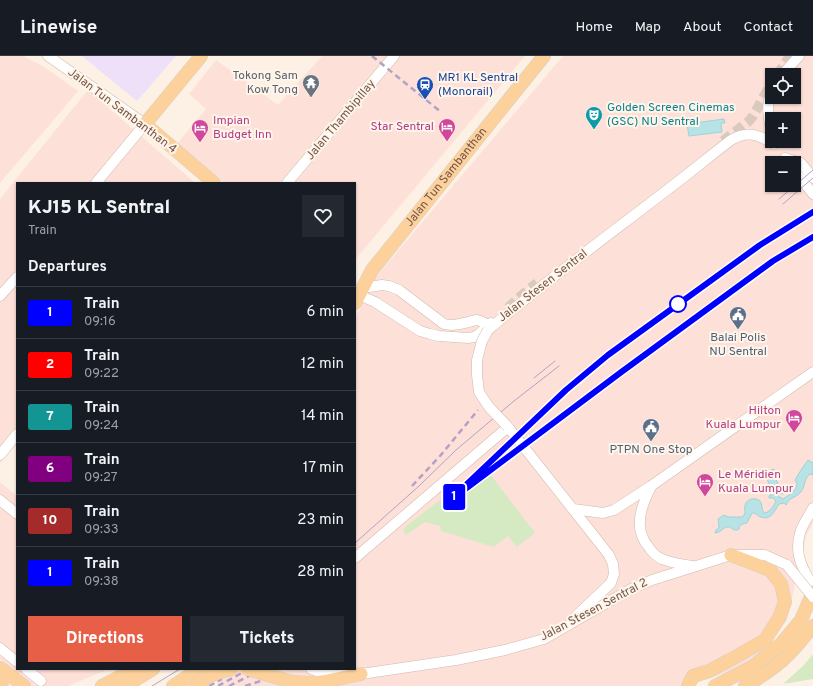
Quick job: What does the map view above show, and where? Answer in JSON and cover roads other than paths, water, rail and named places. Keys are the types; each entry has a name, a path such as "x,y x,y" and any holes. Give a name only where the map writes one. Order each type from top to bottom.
{"main road":[{"path":"145,124 201,56"},
{"name":"Jalan Tun Sambanthan","path":"358,291 372,270 544,56"},
{"name":"Jalan Tun Sambanthan 4","path":"145,124 213,182"},
{"path":"688,686 694,676 709,671 765,640 779,618 785,602 781,584 770,570 731,555"},
{"path":"715,686 752,667 781,644 801,620 813,592"},
{"path":"745,686 765,674 783,660 813,626"},
{"path":"0,668 24,686"},
{"path":"102,686 133,670"},
{"path":"125,686 151,670"},
{"path":"173,686 197,670"},
{"path":"194,686 212,674 226,670"},
{"path":"252,670 292,682 310,683 361,674"}],"street":[{"name":"Jalan Tun Sambanthan 4","path":"48,56 145,124"},
{"name":"Jalan Thambipillay","path":"288,182 394,56"},
{"path":"788,68 799,56"},
{"path":"97,182 145,124"},
{"name":"Jalan Stesen Sentral","path":"564,627 611,583 614,574 613,564 609,555 508,427 488,407 480,392 477,375 477,360 482,341 490,326 731,140 745,134 765,137"},
{"path":"801,162 813,178"},
{"path":"801,179 813,194"},
{"path":"0,296 16,278"},
{"path":"382,285 389,286 399,290 444,324 454,325 477,320 490,326 480,334 468,338 439,336 425,333 358,291 382,285"},
{"path":"573,509 603,513 614,510 651,486 813,372"},
{"path":"356,557 508,427"},
{"path":"0,455 16,435"},
{"path":"651,486 643,502 641,511 640,528 642,537 650,549 660,558 671,562 694,566"},
{"path":"0,500 16,513"},
{"path":"813,508 800,532 798,556 806,575 813,586"},
{"name":"Jalan Stesen Sentral 2","path":"314,670 335,674 361,674 456,660 505,650 544,639 631,589 652,580 731,555 765,555 787,565 813,597"},
{"path":"0,648 16,661"},
{"path":"27,670 41,681"}],"water":[{"path":"724,119 725,123 721,123 722,132 689,136 687,124"},
{"path":"808,460 813,463 813,475 810,474 808,476 801,492 789,500 786,505 784,503 779,504 767,518 752,513 747,523 741,525 738,530 727,527 715,533 719,526 718,519 724,515 728,517 743,517 745,513 745,504 750,500 756,499 760,501 764,513 769,511 776,501 773,498 769,498 772,492 768,478 772,469 775,470 775,477 780,487 786,491 784,494 779,493 778,495 783,499 796,488 797,483 795,480"}],"tunnel":[{"path":"782,68 790,56"},
{"path":"723,141 749,121 765,95"},
{"path":"508,308 537,283"}],"tram line":[{"path":"779,199 813,170"},
{"path":"783,204 813,178"},
{"path":"534,378 555,361"},
{"path":"356,542 419,486 456,450 514,401 559,366"},
{"path":"152,686 178,670"}],"railway":[{"path":"372,56 441,112"},
{"path":"412,486 440,456 478,410"},
{"path":"194,686 222,670"},
{"path":"218,686 247,670"},
{"path":"229,686 261,670"},
{"path":"245,686 283,674"},
{"path":"209,686 222,679"}],"train":[{"name":"1","path":"813,212 760,245 608,355 566,390 448,502 773,261 813,237"}],"place":[{"name":"Tokong Sam Kow Tong","path":"311,98"},
{"name":"MR1 KL Sentral (Monorail)","path":"425,100"},
{"name":"Golden Screen Cinemas (GSC) NU Sentral","path":"594,130"},
{"name":"Star Sentral","path":"447,142"},
{"name":"Impian Budget Inn","path":"200,143"},
{"name":"Balai Polis NU Sentral","path":"738,330"},
{"name":"Hilton Kuala Lumpur","path":"794,433"},
{"name":"PTPN One Stop","path":"651,442"},
{"name":"Le Méridien Kuala Lumpur","path":"705,497"}]}
